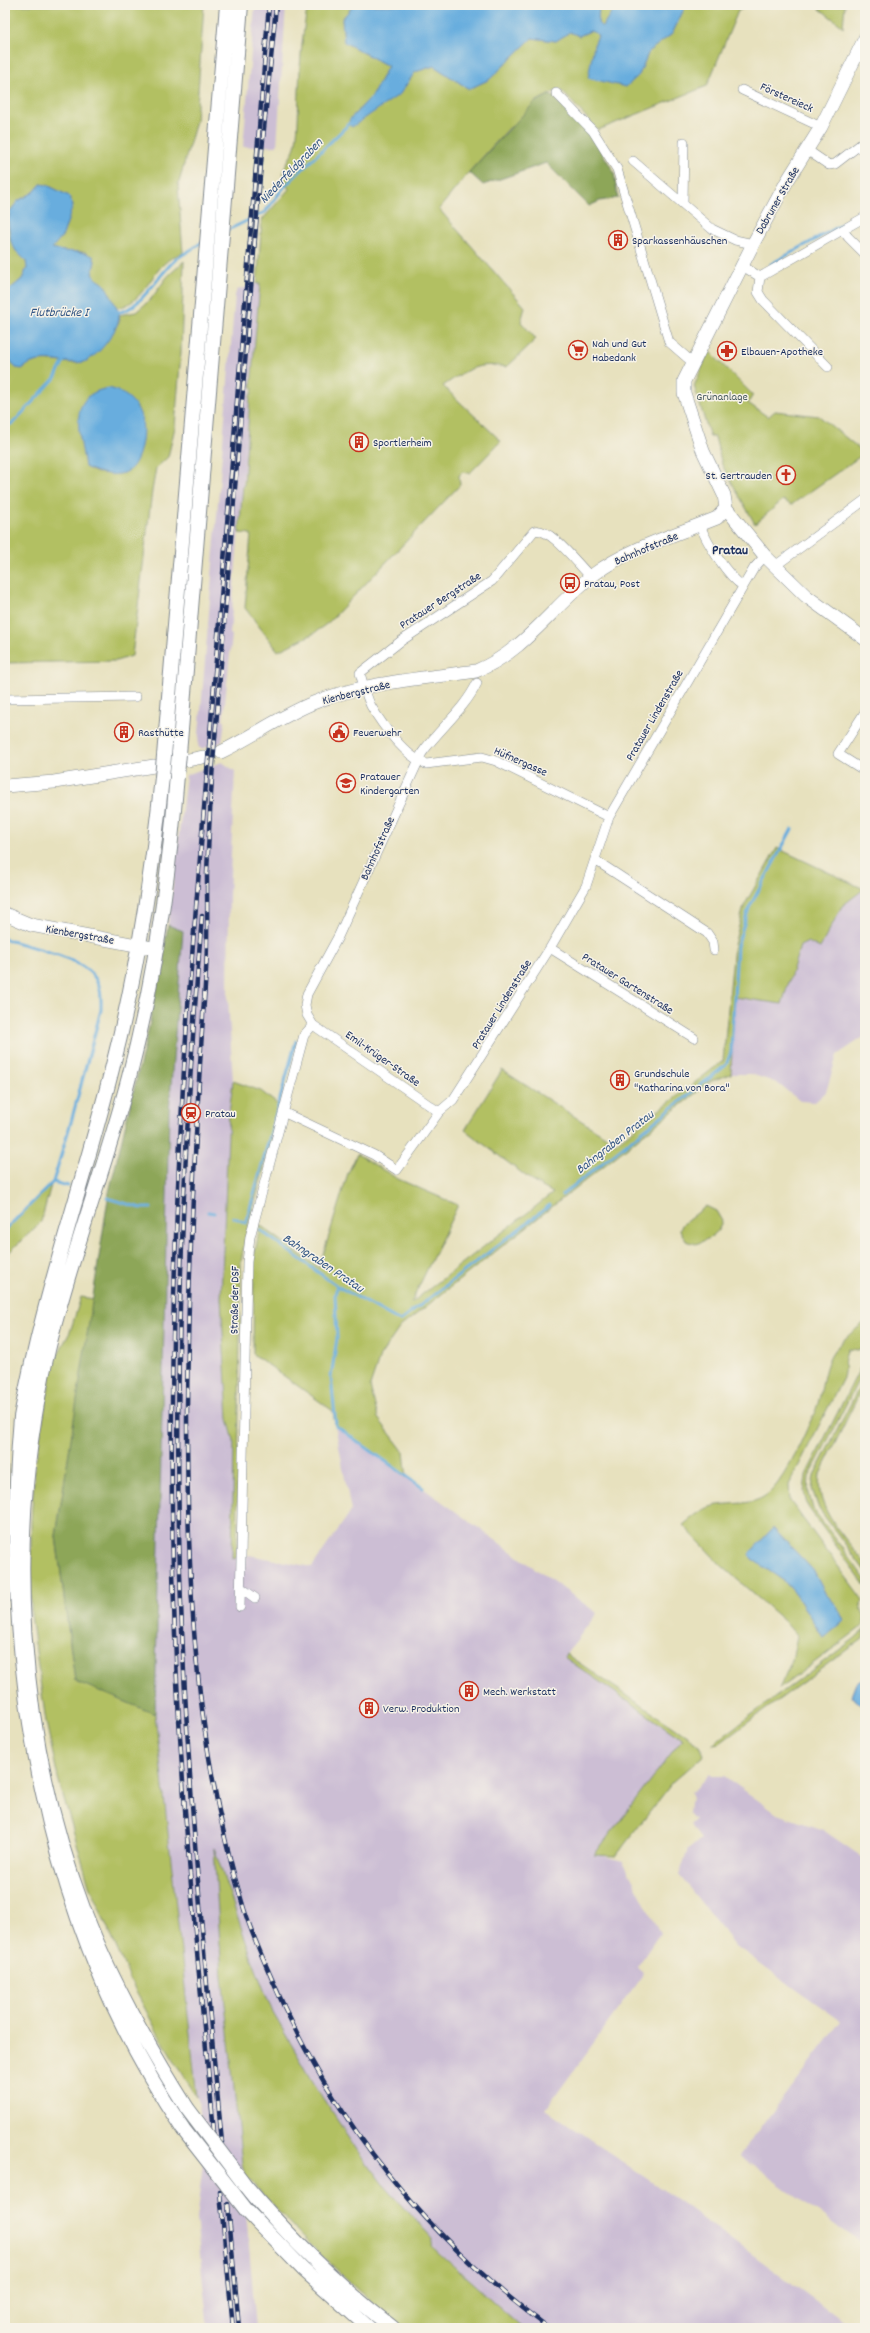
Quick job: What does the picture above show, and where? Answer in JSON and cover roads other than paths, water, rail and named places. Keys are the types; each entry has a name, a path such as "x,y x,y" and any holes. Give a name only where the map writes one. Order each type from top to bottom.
{"main road":[{"path":"227,5 164,756 158,772 139,945 113,1068 42,1319 20,1421 13,1489 9,1604 15,1678 26,1755 54,1867 72,1919 114,2012 136,2053 183,2129 247,2211 302,2269 369,2328"},
{"path":"241,5 216,306 184,757 177,775 156,948 129,1076 62,1296 44,1372 33,1429 23,1541 23,1599 28,1667 39,1749 50,1798 67,1861 85,1912 122,1996 149,2047 187,2108 245,2185 306,2252 354,2297 393,2328"}],"street":[{"name":"Dabruner Straße","path":"726,508 726,500 703,451 684,393 684,380 741,265 821,128 865,38"},
{"name":"Förstereieck","path":"742,90 821,128"},
{"path":"556,93 593,131 617,169 669,342 692,362"},
{"path":"807,150 829,164 835,164 865,141"},
{"path":"683,203 684,142"},
{"path":"633,161 720,234 753,244"},
{"path":"760,277 865,217"},
{"path":"843,230 848,238 865,254"},
{"path":"741,265 760,277"},
{"path":"760,277 758,292 763,300 828,367"},
{"path":"775,566 865,500"},
{"path":"726,508 765,556 806,596 865,639"},
{"name":"Bahnhofstraße","path":"499,661 591,577 609,563 717,518 726,508"},
{"path":"700,525 703,534 732,578 743,586"},
{"name":"Pratauer Bergstraße","path":"364,688 360,673 366,667 401,641 492,581 534,532 542,530 552,536 591,577"},
{"name":"Pratauer Lindenstraße","path":"285,1113 374,1155 397,1170 439,1112 454,1100 550,948 586,886 609,817 743,586 758,562 765,556"},
{"name":"Kienbergstraße","path":"222,752 312,703 364,688 476,671 499,661"},
{"name":"Bahnhofstraße","path":"313,1025 305,1005 307,994 338,937 417,761 434,735 472,693 477,683"},
{"path":"364,688 375,712 406,752 417,761"},
{"path":"5,699 136,697"},
{"path":"865,712 838,754 865,771"},
{"path":"184,757 203,757"},
{"name":"Hüfnergasse","path":"417,761 426,764 482,757 510,766 609,817"},
{"path":"5,786 158,772"},
{"path":"595,860 707,933 713,942 714,950"},
{"name":"Kienbergstraße","path":"5,914 31,925 156,948"},
{"name":"Pratauer Gartenstraße","path":"550,948 694,1038"},
{"name":"Emil-Krüger-Straße","path":"313,1025 439,1112"},
{"name":"Straße der DSF","path":"240,1607 247,1262 255,1213 285,1113 304,1035 313,1025"},
{"path":"240,1587 255,1598"}],"water":[{"path":"354,5 599,5 598,23 602,27 616,5 686,5 672,34 649,51 639,75 626,87 588,78 594,45 598,36 596,33 590,31 579,36 570,32 556,41 532,38 490,79 469,89 434,66 415,72 400,94 352,127 348,124 350,119 372,96 388,66 344,42 342,19"},
{"name":"Flutbrücke I","path":"41,184 47,185 69,196 73,205 63,235 52,248 93,256 95,261 92,274 106,286 119,313 119,319 107,342 88,360 75,363 43,361 29,364 22,369 16,368 9,356 8,346 5,342 5,310 9,290 22,279 27,268 26,261 16,251 11,242 8,222 10,211 18,201 34,192"},
{"path":"109,388 120,392 129,398 140,413 142,422 142,443 137,460 129,470 119,474 94,471 85,467 79,430 81,408 86,399 95,392"},
{"path":"773,1528 813,1570 825,1593 837,1606 844,1621 824,1638 794,1592 784,1581 752,1559 749,1554"},
{"path":"865,1676 865,1708 851,1696 856,1683"}],"waterway":[{"name":"Niederfeldgraben","path":"226,231 265,212 284,187 351,122"},
{"path":"857,216 865,211"},
{"path":"771,264 852,219"},
{"name":"Niederfeldgraben","path":"116,312 124,311 132,307 148,292 175,260 203,241"},
{"name":"Niederfeldgraben","path":"5,427 13,423 55,378 66,357"},
{"name":"Bahngraben Pratau","path":"562,1195 726,1065 731,1052 737,946 749,908 792,829"},
{"path":"5,939 56,954 82,966 91,974 98,983 100,989 101,1010 71,1122 53,1182"},
{"path":"233,1217 246,1223 296,1041"},
{"name":"Bahngraben Pratau","path":"5,1230 53,1182 68,1186"},
{"name":"Bahngraben Pratau","path":"107,1198 141,1208 151,1208"},
{"name":"Bahngraben Pratau","path":"260,1230 337,1286 400,1321 550,1205"},
{"name":"Bahngraben Pratau","path":"208,1212 214,1213"},
{"path":"337,1286 335,1295 337,1338 331,1377 336,1426 423,1488"},
{"path":"865,2274 863,2280 865,2287"}],"tunnel":[{"path":"203,757 221,752"}],"railway":[{"path":"214,2131 181,1758 173,1555 173,1320 179,1163 188,1006 269,5"},
{"path":"276,5 262,151 212,772 207,873 207,959 191,1246 187,1475 192,1600 204,1725 214,1786 227,1848 247,1918 253,1935 295,2028 322,2078 352,2126 386,2171 423,2214 462,2255 504,2293 549,2328"},
{"path":"202,916 186,1147 180,1301 178,1455 179,1532 181,1608 194,1837 222,2142"},
{"path":"220,2192 233,2328"},
{"path":"228,2204 239,2328"}],"place":[{"name":"Sparkassenhäuschen","path":"618,240"},
{"name":"Nah und Gut Habedank","path":"578,350"},
{"name":"Elbauen-Apotheke","path":"727,351"},
{"name":"Sportlerheim","path":"359,442"},
{"name":"St. Gertrauden","path":"786,475"},
{"name":"Pratau, Post","path":"570,583"},
{"name":"Rasthütte","path":"124,732"},
{"name":"Feuerwehr","path":"339,732"},
{"name":"Pratauer Kindergarten","path":"346,783"},
{"name":"Grundschule \"Katharina von Bora\"","path":"620,1080"},
{"name":"Pratau","path":"191,1113"},
{"name":"Mech. Werkstatt","path":"469,1691"},
{"name":"Verw. Produktion","path":"369,1708"}],"district":[{"name":"Pratau","path":"730,549"}],"park label":[{"name":"Grünanlage","path":"722,396"}]}
